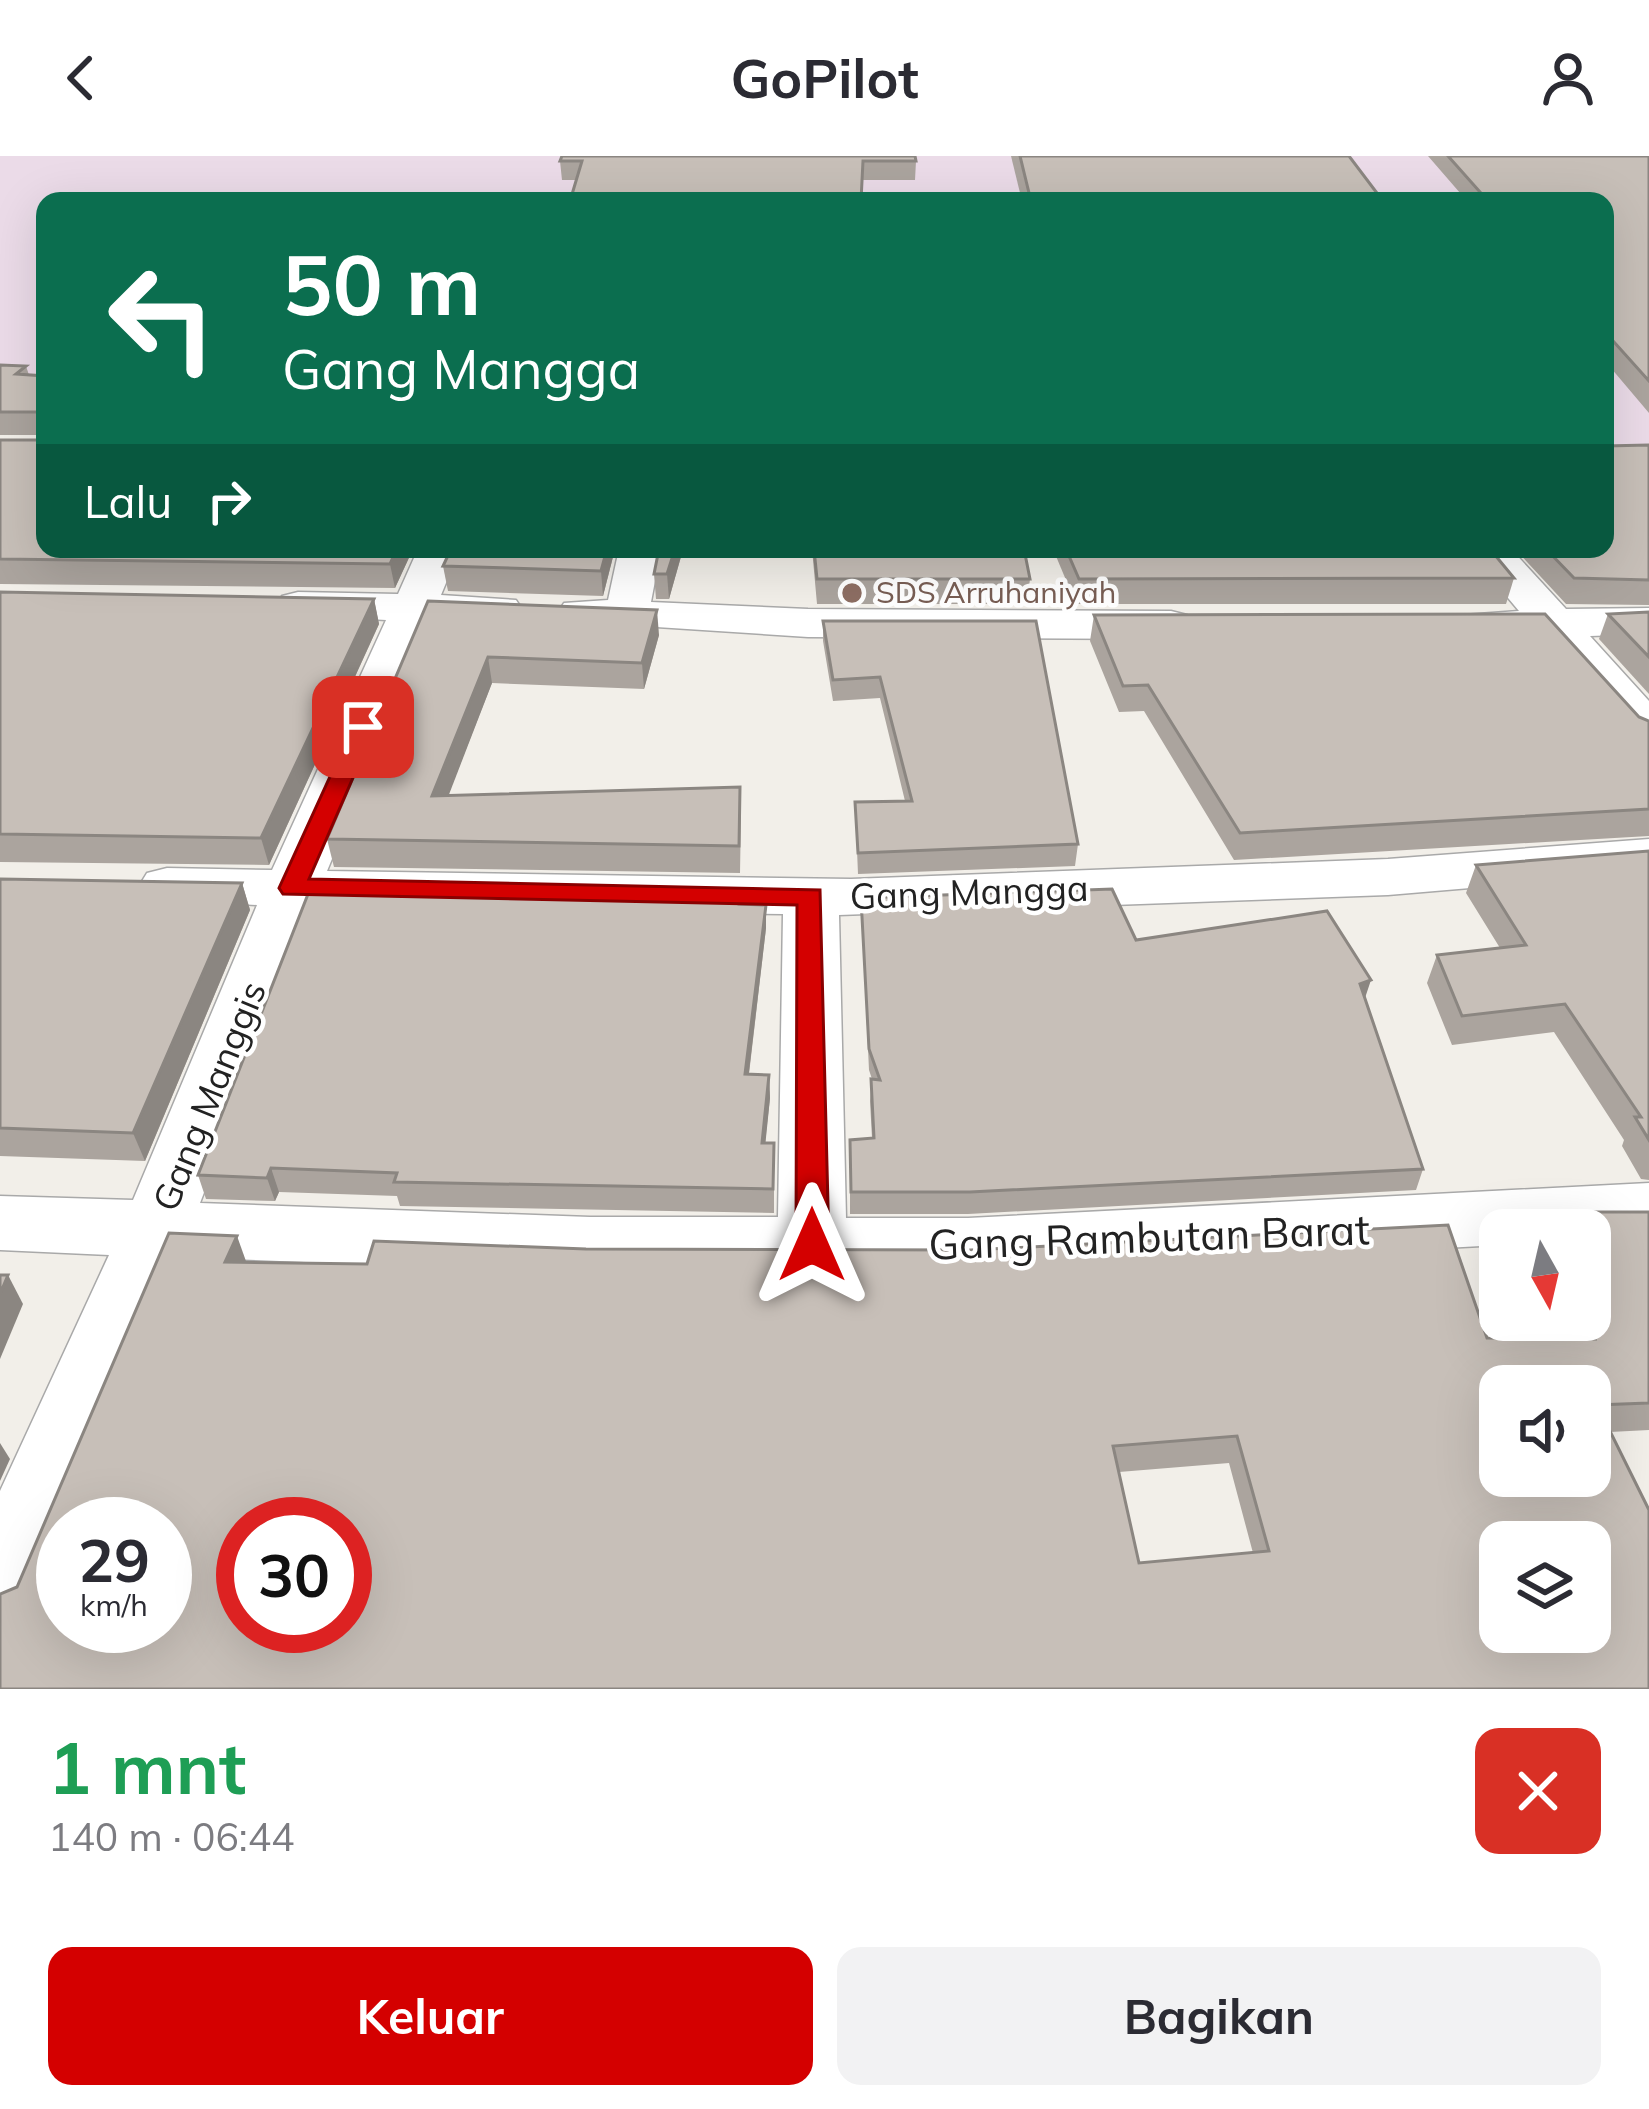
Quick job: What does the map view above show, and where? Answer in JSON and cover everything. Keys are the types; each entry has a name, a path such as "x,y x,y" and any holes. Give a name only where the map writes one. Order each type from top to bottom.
{"street":[{"path":"628,614 638,558"},
{"path":"1496,558 1649,731"},
{"path":"254,604 428,578 628,614 808,623 1207,625"},
{"name":"Gang Manggis","path":"0,1584 156,1227 292,888 428,578"},
{"path":"1444,625 1649,621"},
{"name":"Gang Mangga","path":"111,886 811,896 1388,877 1649,856"},
{"path":"811,896 812,1245"},
{"name":"Gang Rambutan Barat","path":"0,1222 590,1245 968,1246 1649,1210"}],"shaded area":[{"path":"0,156 1649,156 1649,487 1614,485 1614,192 36,192 36,383 0,381"}],"building":[{"path":"562,156 915,156 916,161 863,161 861,192 573,192 582,161 560,161"},
{"path":"1020,156 1349,156 1376,192 1029,192"},
{"path":"1448,156 1649,156 1649,381 1614,342 1614,192 1480,192"},
{"path":"0,365 26,366 16,374 36,375 36,412 0,412"},
{"path":"0,440 36,440 36,558 393,558 390,564 0,559"},
{"path":"1649,445 1649,580 1574,578 1555,558 1614,558 1614,446"},
{"path":"447,558 605,558 601,571 443,566"},
{"path":"657,558 672,558 667,574 654,574"},
{"path":"815,558 1026,558 1030,579 817,579"},
{"path":"1070,558 1497,558 1514,578 1079,579"},
{"path":"0,592 374,599 261,838 0,834"},
{"path":"428,601 657,610 642,663 488,657 432,796 740,787 739,846 327,839"},
{"path":"1649,612 1649,657 1608,614"},
{"path":"1545,614 1639,717 1649,721 1649,809 1240,833 1148,685 1123,686 1094,615"},
{"path":"823,621 1036,621 1078,844 858,853 855,802 912,801 880,677 833,680"},
{"path":"1649,851 1649,1140 1635,1117 1641,1117 1565,1004 1462,1016 1437,955 1526,945 1476,865"},
{"path":"0,879 242,883 133,1133 0,1128"},
{"path":"310,889 739,895 739,904 766,905 745,1074 769,1075 762,1143 774,1143 773,1189 394,1182 397,1173 271,1168 267,1178 198,1175"},
{"path":"1112,889 1136,940 1327,911 1371,980 1360,984 1423,1169 970,1192 851,1192 850,1140 874,1138 871,1079 880,1080 869,1049 861,898"},
{"path":"1611,1212 1649,1212 1649,1403 1611,1404 1611,1365 1479,1365 1479,1497 1611,1497 1611,1433 1649,1510 1649,1689 0,1689 0,1594 17,1587 36,1543 36,1653 192,1653 192,1497 56,1497 169,1233 237,1236 225,1262 367,1264 374,1241 586,1249 971,1250 1448,1225 1479,1315 1479,1341 1611,1341","holes":["1237,1436 1269,1551 1139,1563 1113,1446"]}],"place":[{"name":"SDS Arruhaniyah","path":"852,593"}],"route":[{"path":"363,727 292,888 811,896 812,1245"}]}
